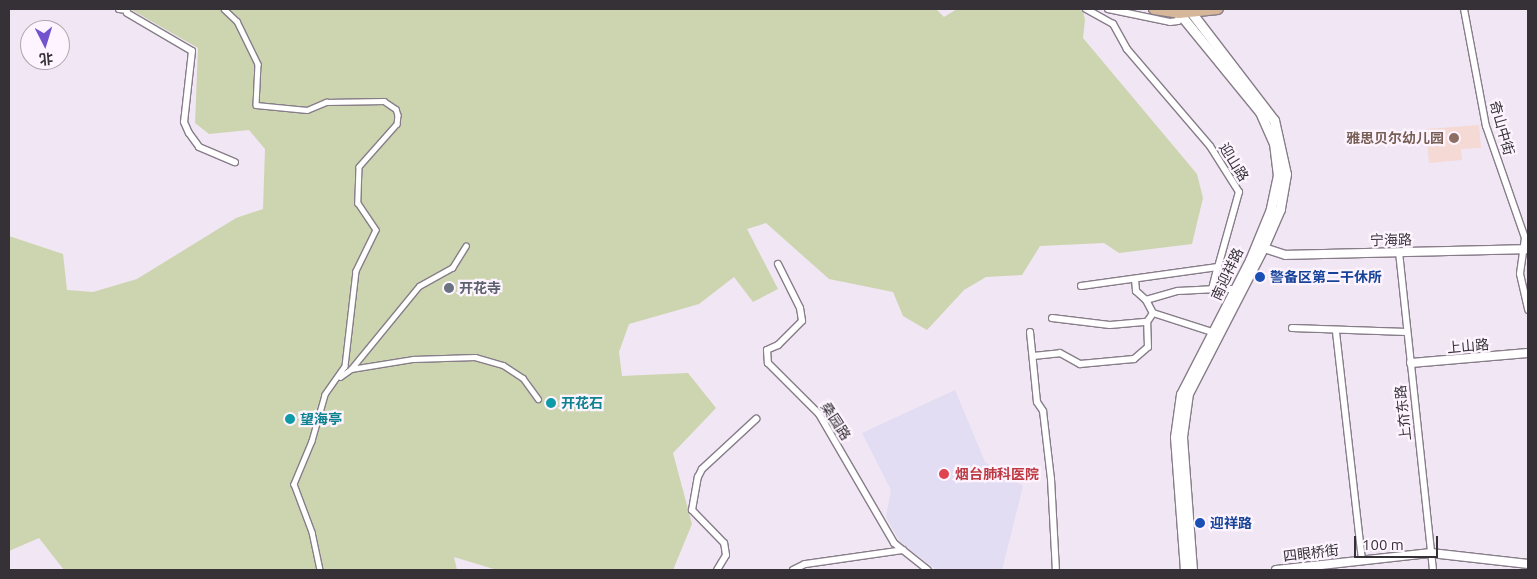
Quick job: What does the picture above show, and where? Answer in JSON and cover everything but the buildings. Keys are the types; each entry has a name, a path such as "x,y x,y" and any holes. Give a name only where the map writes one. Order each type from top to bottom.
{"main road":[{"path":"1154,9 1179,11 1218,9"},
{"name":"南迎祥路","path":"1191,10 1262,100 1281,142 1284,191 1259,247 1191,382 1184,411 1182,451 1192,570"},
{"name":"南迎祥路","path":"1179,11 1260,112 1272,137 1277,158 1276,190 1259,247 1236,289 1217,333 1184,382 1177,412 1176,451 1186,570"}],"street":[{"path":"119,9 127,11 192,51 184,122 188,133 199,147 236,162"},
{"path":"224,9 237,21 258,64 256,105 307,110 326,102 384,100 396,109 397,124 359,167 358,203 376,230 356,271 345,366 339,378"},
{"name":"迎山路","path":"1080,286 1218,267 1239,192 1210,146 1127,49 1113,24 1086,9"},
{"path":"1108,9 1170,22 1178,21 1179,11"},
{"name":"奇山中街","path":"1464,9 1486,126 1518,213 1525,238 1526,249 1520,274 1528,310"},
{"path":"320,570 312,532 294,484 312,441 325,394 339,378 351,369 419,286 452,268 466,246"},
{"name":"宁海路","path":"1259,247 1286,255 1526,249"},
{"name":"上夼东路","path":"1399,252 1433,570"},
{"name":"桑园路","path":"778,264 800,308 802,321 778,345 768,350 768,363 819,414 877,519 903,550 928,570"},
{"path":"1212,289 1217,269"},
{"path":"1135,279 1136,290 1146,300 1153,313 1217,333"},
{"path":"1146,300 1178,291 1236,289"},
{"path":"1033,356 1060,353 1080,364 1134,358 1148,347 1147,322 1153,313"},
{"path":"1052,318 1110,324 1147,322"},
{"path":"1292,328 1336,332 1407,332"},
{"path":"1030,332 1051,479 1056,570"},
{"path":"1336,332 1362,559"},
{"name":"上山路","path":"1410,363 1528,354"},
{"path":"351,369 413,360 475,357 503,366 523,378 538,399"},
{"path":"716,570 726,555 724,543 692,510 698,477 702,469 756,420"},
{"path":"793,570 805,564 903,550"},
{"name":"四眼桥街","path":"1276,570 1362,559 1431,554 1516,566 1528,564"}],"shaded area":[{"name":"雅思贝尔幼儿园","path":"1479,125 1481,148 1461,149 1462,160 1429,163 1426,129"},
{"name":"烟台肺科医院","path":"955,390 985,462 1023,486 1002,570 937,570 900,542 886,517 891,490 862,433"}],"green space":[{"path":"130,9 936,9 944,17 957,9 1075,9 1083,11 1085,20 1083,38 1197,174 1203,198 1192,244 1119,253 1104,243 1040,246 1022,275 986,277 964,290 927,330 903,316 893,292 829,279 766,223 747,229 778,289 753,302 734,277 699,304 629,324 619,352 622,376 688,373 716,408 673,453 692,524 673,570 497,570 454,557 457,570 64,570 39,538 9,551 9,236 63,254 67,290 93,292 137,279 236,218 263,209 265,149 249,130 209,134 195,123 198,48"}],"place":[{"name":"雅思贝尔幼儿园","path":"1454,138"},
{"name":"警备区第二干休所","path":"1260,277"},
{"name":"开花寺","path":"449,288"},
{"name":"开花石","path":"551,403"},
{"name":"望海亭","path":"290,419"},
{"name":"烟台肺科医院","path":"944,474"},
{"name":"迎祥路","path":"1200,523"}]}
